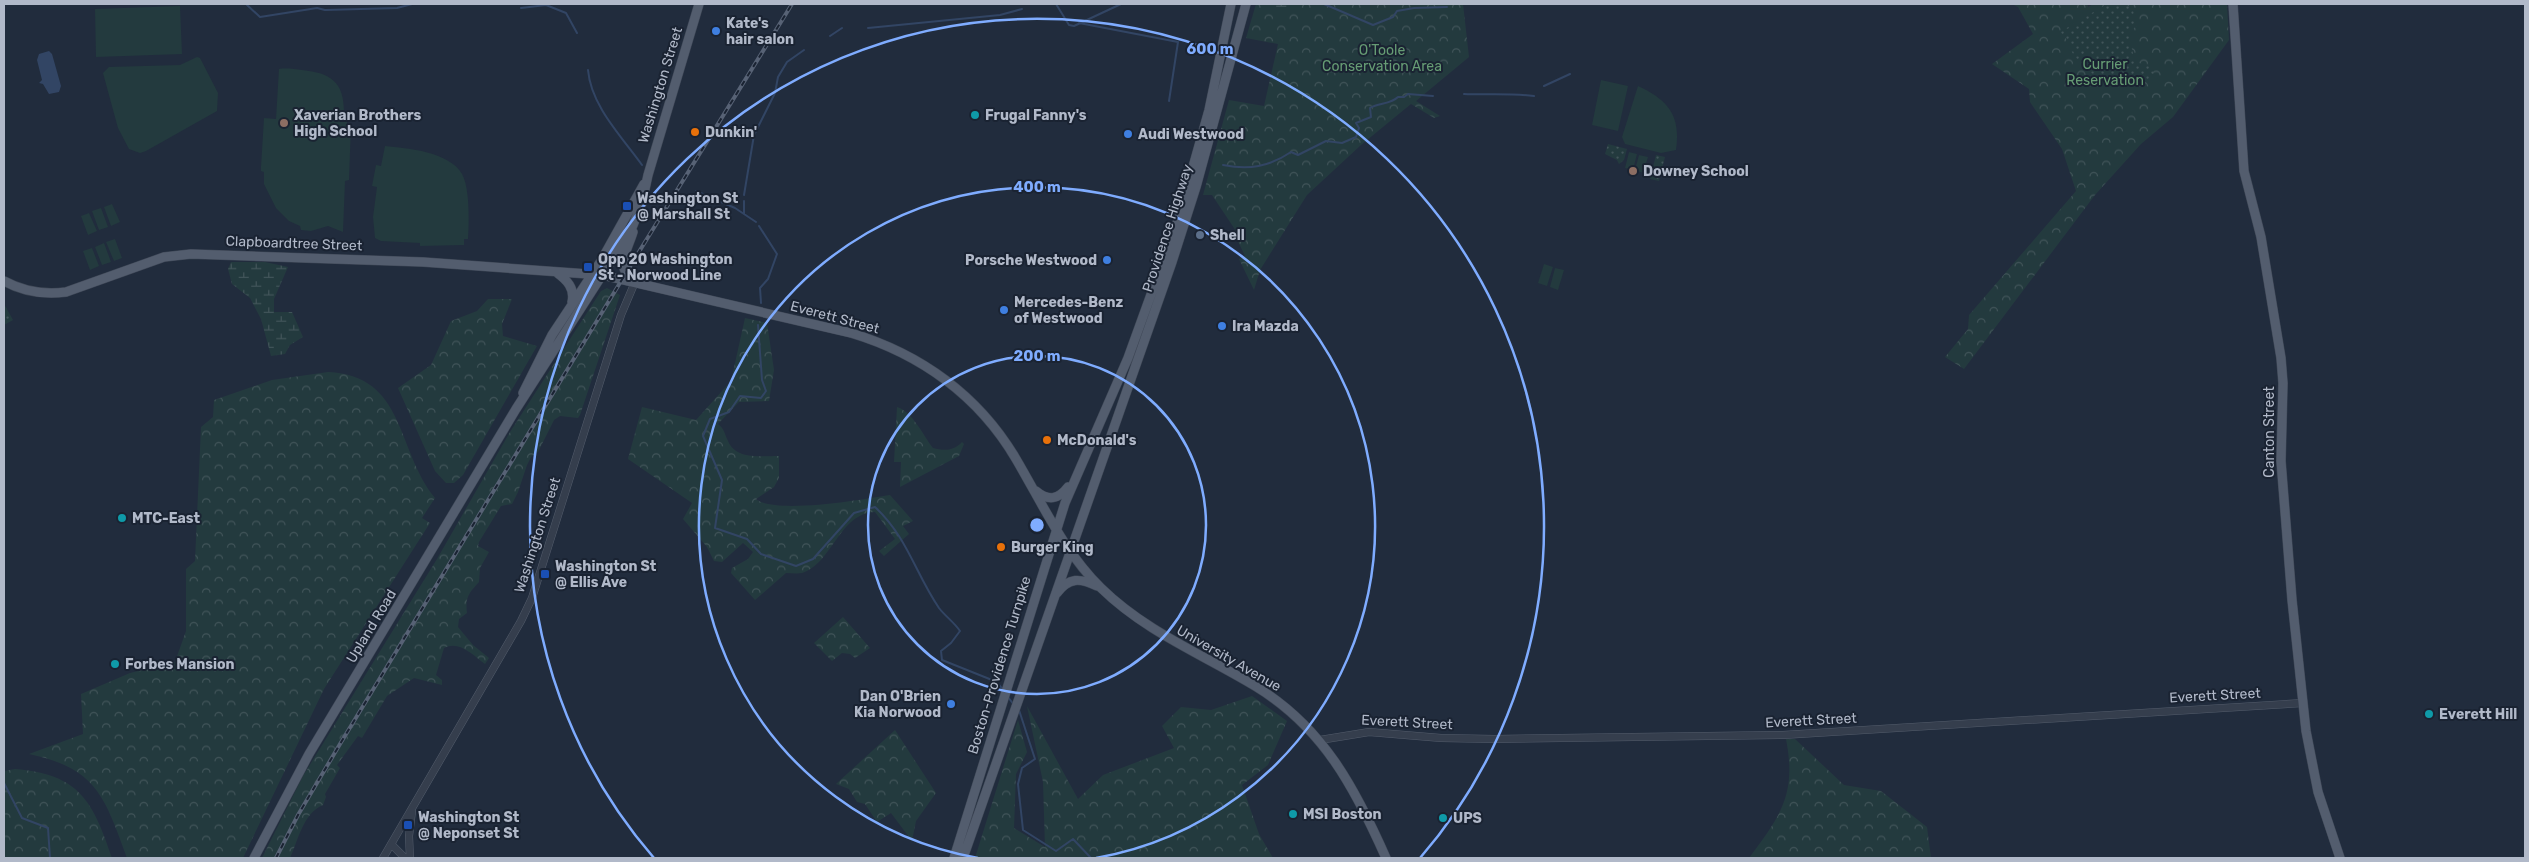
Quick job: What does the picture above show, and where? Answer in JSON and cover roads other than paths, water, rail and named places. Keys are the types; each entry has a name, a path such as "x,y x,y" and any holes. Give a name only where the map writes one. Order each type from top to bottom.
{"main road":[{"name":"Washington Street","path":"602,275 638,217 648,175 699,4"},
{"name":"Providence Highway","path":"1122,371 1158,279 1189,185 1214,90 1231,4"},
{"name":"Providence Highway","path":"1133,372 1192,199 1246,4"},
{"name":"Canton Street","path":"2233,4 2244,171 2261,237 2281,358 2283,383 2281,461 2292,600 2303,703 2317,790 2340,858"},
{"name":"Washington Street","path":"591,274 623,224 648,175"},
{"path":"634,282 624,272 622,266 638,217"},
{"name":"Clapboardtree Street","path":"4,281 28,292 54,294 66,292 159,259 191,254 423,262 591,274"},
{"path":"554,271 570,286 573,293 571,305"},
{"name":"Everett Street","path":"591,274 634,282 851,333 900,351 941,376 975,405 1001,437 1070,549"},
{"name":"Upland Road","path":"516,409 538,360 591,274"},
{"name":"Upland Road","path":"254,858 309,754 516,409 542,372 602,275"},
{"name":"Boston-Providence Turnpike","path":"954,858 1056,529 1076,477 1122,371"},
{"name":"Boston-Providence Turnpike","path":"963,858 1051,601 1133,372"},
{"path":"1031,486 1044,496 1056,498 1062,495 1076,477"},
{"name":"University Avenue","path":"1070,549 1102,589 1136,618 1161,635 1268,695 1320,740 1344,774 1386,858"},
{"path":"1051,601 1063,586 1071,580 1084,581 1102,589"}],"street":[{"name":"Washington Street","path":"382,858 521,621 532,598 618,323 634,282"},
{"name":"Everett Street","path":"1320,740 1369,732 1441,738 1783,735 2303,703"},
{"path":"410,858 408,845 412,808"},
{"path":"393,841 408,845"},
{"path":"393,841 405,858"}],"water":[{"path":"49,51 52,54 61,86 59,92 49,94 43,84 39,83 42,80 37,60 39,54"}],"waterway":[{"path":"246,4 260,17 317,8 325,10 397,8 412,4"},
{"path":"1056,4 1069,25 1074,26 1121,4"},
{"path":"1324,4 1373,25 1393,17 1397,11 1414,8 1447,7"},
{"path":"521,8 546,5 566,13 577,33"},
{"path":"868,28 1000,15 1022,9"},
{"path":"1079,23 1178,42 1169,101"},
{"path":"830,36 842,28"},
{"path":"744,195 754,135 775,93 778,77 787,62 804,50"},
{"path":"588,70 590,83 601,108 642,165"},
{"path":"1544,86 1570,74"},
{"path":"1223,165 1258,166 1275,161 1291,152 1298,155 1326,141 1342,143 1356,137 1359,128 1356,123 1371,117 1370,108 1408,94 1433,96"},
{"path":"1464,94 1534,96"},
{"path":"696,191 735,208 756,222"},
{"path":"744,201 744,214"},
{"path":"759,226 777,254 768,279 760,288 761,303"},
{"path":"758,325 762,380 766,391 761,398 740,396 729,412 710,419 703,436 722,480 715,528 747,539 761,554 796,566 813,559 854,513 875,507 896,531 939,608 960,631 951,643 941,651 942,660 997,682 1004,691"},
{"path":"1008,697 1014,705"},
{"path":"1019,710 1035,759 1022,768 1018,784 1023,830 1056,851 1073,839 1091,858"},
{"path":"4,783 22,818 48,828 50,858"}],"railway":[{"path":"276,858 298,815 340,744 792,4"}],"place":[{"name":"Kate's hair salon","path":"716,31"},
{"name":"Frugal Fanny's","path":"975,115"},
{"name":"Xaverian Brothers High School","path":"284,123"},
{"name":"Dunkin'","path":"695,132"},
{"name":"Audi Westwood","path":"1128,134"},
{"name":"Downey School","path":"1633,171"},
{"name":"Washington St @ Marshall St","path":"627,206"},
{"name":"Shell","path":"1200,235"},
{"name":"Porsche Westwood","path":"1107,260"},
{"name":"Opp 20 Washington St - Norwood Line","path":"588,267"},
{"name":"Mercedes-Benz of Westwood","path":"1004,310"},
{"name":"Ira Mazda","path":"1222,326"},
{"name":"McDonald's","path":"1047,440"},
{"name":"MTC-East","path":"122,518"},
{"name":"Burger King","path":"1001,547"},
{"name":"Washington St @ Ellis Ave","path":"545,574"},
{"name":"Forbes Mansion","path":"115,664"},
{"name":"Dan O'Brien Kia Norwood","path":"951,704"},
{"name":"Everett Hill","path":"2429,714"},
{"name":"MSI Boston","path":"1293,814"},
{"name":"UPS","path":"1443,818"},
{"name":"Washington St @ Neponset St","path":"408,825"}],"park label":[{"name":"O'Toole Conservation Area","path":"1382,58"},
{"name":"Currier Reservation","path":"2105,72"}]}
